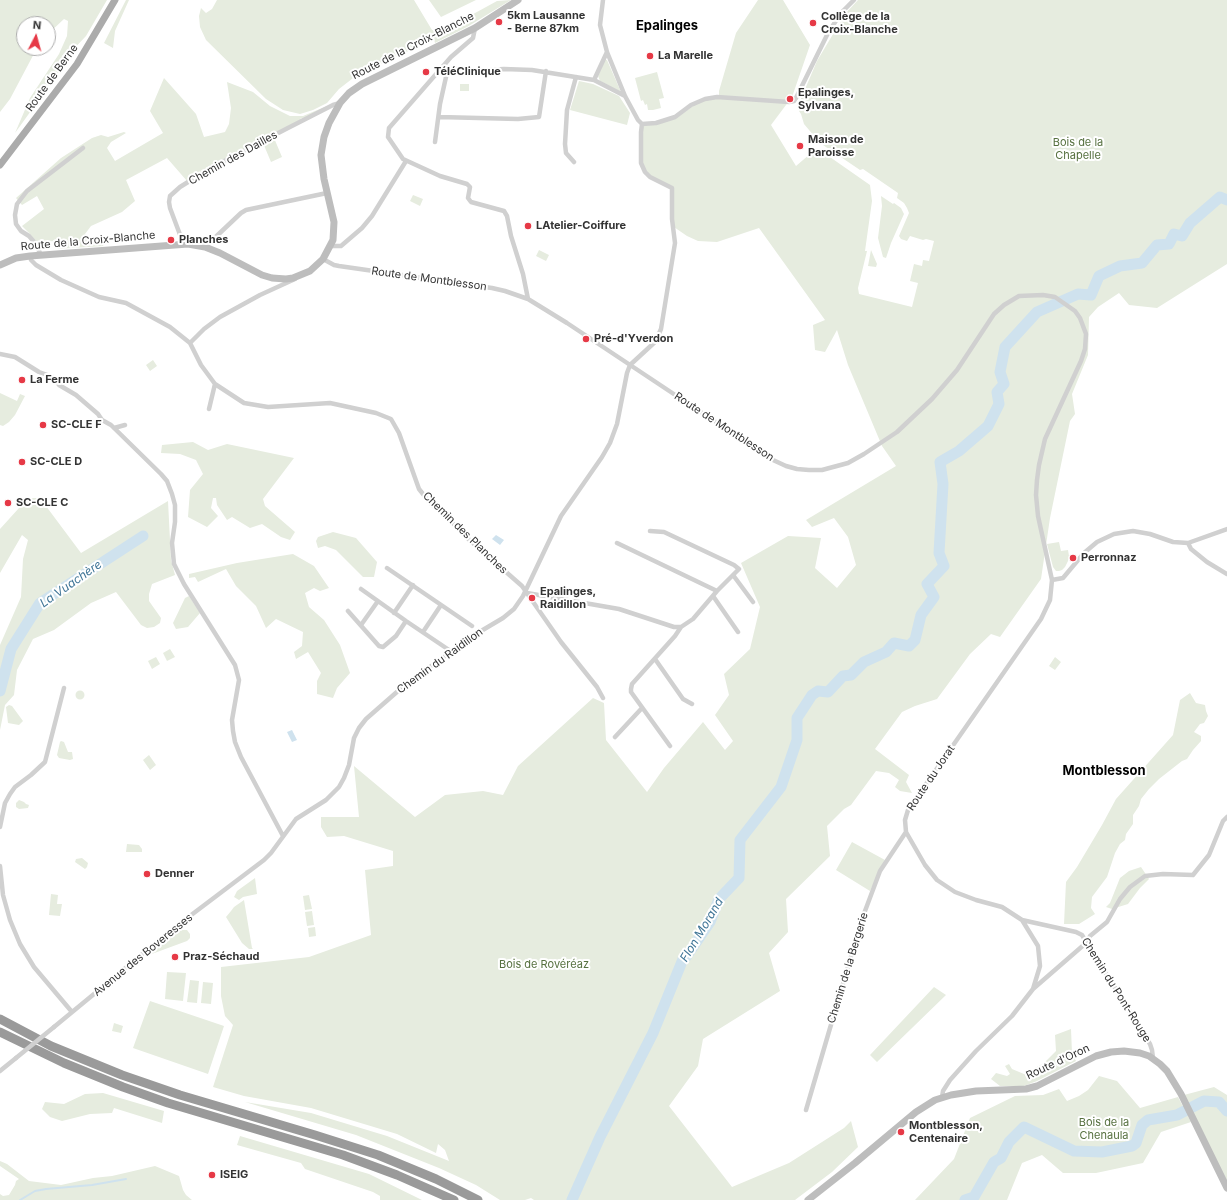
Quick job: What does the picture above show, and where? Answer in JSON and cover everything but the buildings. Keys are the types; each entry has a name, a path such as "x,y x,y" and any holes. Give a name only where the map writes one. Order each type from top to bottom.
{"highway":[{"path":"0,1019 51,1046 122,1075 180,1095 315,1135 378,1156 436,1179 478,1200"},
{"path":"0,1032 64,1063 123,1087 176,1105 343,1155 397,1175 454,1200"}],"main road":[{"name":"Route de Berne","path":"0,165 77,64 115,0"}],"street":[{"name":"Route de la Croix-Blanche","path":"0,265 16,258 30,256 188,244 205,247 220,253 262,275 272,278 286,279 299,276 310,271 323,259 331,246 334,227 322,168 321,155 324,137 329,123 340,103 349,93 375,76 475,28 518,0"},
{"path":"603,0 600,12 600,25 607,52 625,96 638,120 642,124 641,162 645,172 650,177 672,188 672,219 675,243 661,329 655,342 630,364"},
{"path":"642,124 656,124 675,117 691,105 705,99 717,97 789,102 794,101 828,33 841,13 854,0"},
{"path":"475,28 473,38 451,57 446,67 388,128 388,137 402,159 440,176 467,184 470,187 468,198 471,202 504,211 507,216 511,236 523,274 528,299"},
{"path":"594,80 607,52"},
{"path":"446,67 470,71 546,71 594,80 625,96"},
{"path":"435,142 446,67"},
{"path":"439,116 518,119 539,118 546,71"},
{"path":"574,162 566,153 565,144 567,108 576,77"},
{"name":"Chemin des Dailles","path":"182,240 169,202 170,196 180,187 286,129 333,105 340,103"},
{"path":"41,255 35,243 29,236 21,231 16,224 15,215 17,204 28,191 83,148"},
{"path":"331,246 341,246 362,228 372,216 406,161"},
{"path":"205,247 241,212 327,193"},
{"name":"Chemin des Planches","path":"30,256 30,260 36,265 57,277 99,297 126,303 170,327 190,343 201,365 215,384 244,403 268,407 330,403 376,413 391,420 399,433 419,488 426,498 526,592"},
{"name":"Route de Montblesson","path":"323,259 339,266 492,288 506,291 528,299 630,364 773,460 797,469 822,470 848,463 897,432 932,399 956,370 994,314 1004,305 1019,296 1043,295 1055,297 1075,311 1080,318 1086,334 1085,349 1082,361 1045,439 1039,465 1036,495"},
{"path":"190,343 204,329 220,317 299,276"},
{"path":"0,354 15,357 39,372 53,376 59,385 81,399 98,414 103,421 109,423 161,474 171,490 175,510 172,543 174,564 184,584 235,665 239,680 232,720 232,731 235,742 241,757 283,836"},
{"name":"Chemin du Raidillon","path":"283,836 296,819 326,800 339,787 348,769 354,738 363,724 406,684 517,606 526,592 561,516 610,443 617,424 630,364"},
{"path":"209,409 215,384"},
{"path":"114,428 125,426"},
{"name":"Route du Jorat","path":"906,832 905,820 908,810 1041,619 1050,600 1052,580 1042,538 1036,495"},
{"path":"1052,580 1063,578 1084,553 1096,542 1114,534 1133,531 1150,534 1173,542 1188,543 1227,529"},
{"path":"650,531 664,532 734,565 739,569 717,591 693,619 680,627 675,636 632,684 630,689 670,746"},
{"path":"617,543 717,591"},
{"path":"1188,543 1191,549 1227,574"},
{"path":"387,568 472,626"},
{"path":"733,575 753,602"},
{"path":"394,613 413,585"},
{"path":"361,589 452,652"},
{"path":"526,592 619,609 680,627"},
{"path":"526,592 561,642 597,687 603,698"},
{"path":"713,596 738,632"},
{"path":"361,625 378,601"},
{"path":"423,632 441,605"},
{"path":"348,611 379,646 383,647 396,636 406,621"},
{"path":"655,659 683,699 692,704"},
{"path":"0,828 5,803 10,794 15,787 41,767 46,759 64,688"},
{"path":"615,737 642,708"},
{"path":"942,1097 943,1091 950,1080 976,1051 1012,1016 1033,989 1086,943 1090,936 1107,922 1120,899 1130,887 1145,876 1163,874 1193,874 1208,855 1223,821 1227,817"},
{"path":"906,832 925,865 938,880 955,892 976,900 1002,907 1022,920 1038,946 1040,966 1033,989"},
{"name":"Chemin de la Bergerie","path":"806,1110 862,919 880,871 906,832"},
{"name":"Avenue des Boveresses","path":"0,1072 170,932 264,860 283,836"},
{"path":"0,866 3,895 10,920 20,944 34,967 72,1012"},
{"name":"Chemin du Pont-Rouge","path":"1022,920 1076,932 1082,935 1150,1044 1153,1058"},
{"name":"Route d'Oron","path":"808,1200 916,1112 942,1097 976,1090 1016,1090 1033,1087 1096,1056 1111,1052 1124,1051 1134,1052 1153,1058 1167,1071 1184,1100 1227,1188"}],"green space":[{"path":"0,0 107,0 86,36 69,54 59,72 15,133 30,98 59,54 67,36 68,21 64,19 56,26 56,16 16,16 16,56 33,56 10,99 0,112"},
{"path":"126,0 129,0 115,31 113,48 104,43"},
{"path":"217,0 414,0 432,30 442,29 497,1 511,0 467,27 435,43 434,39 357,75 339,89 327,103 313,110 300,114 283,110 266,99 206,40 200,27 199,16 201,8 206,13 212,9"},
{"path":"429,0 476,0 441,17"},
{"name":"Bois de Rovéréaz","path":"758,0 783,0 810,45 792,97 771,125 796,166 817,148 870,185 872,201 865,251 867,251 858,288 859,294 912,307 918,283 910,281 914,264 922,266 923,260 929,261 934,241 926,239 923,240 910,236 907,241 901,239 899,236 909,213 904,203 897,198 898,193 863,169 860,170 820,143 804,124 799,111 800,101 817,61 845,14 858,0 1227,0 1227,264 1157,308 1129,305 1119,293 1098,307 1089,317 1088,355 1072,394 1075,414 1070,421 1050,518 1041,579 1000,637 991,634 970,654 937,699 902,712 875,749 909,775 906,782 912,793 900,791 895,787 899,780 889,773 876,771 851,805 844,809 827,826 830,856 786,899 788,932 769,953 780,991 703,1039 698,1066 669,1106 732,1187 789,1163 844,1128 851,1121 858,1147 832,1172 795,1200 534,1200 531,1198 525,1200 500,1200 476,1185 439,1168 356,1135 245,1102 311,1113 387,1136 449,1161 445,1150 438,1144 436,1153 397,1134 311,1108 244,1096 213,1087 233,1025 225,1016 221,996 221,967 309,957 371,935 365,870 393,866 393,851 344,836 327,837 321,827 321,817 359,817 354,766 415,817 445,795 483,791 503,795 518,766 593,698 604,703 606,740 647,792 664,768 703,722 725,750 733,741 715,715 729,695 724,674 750,649 760,607 741,563 788,536 821,538 815,568 837,588 856,565 848,537 834,518 812,527 806,520 896,466 882,446 848,365 837,330 825,352 815,350 813,325 825,320 759,228 717,242 698,241 687,236 671,225 672,186 649,176 641,165 642,124 678,117 701,100 719,97 719,91 736,33"},
{"path":"605,60 607,60 621,92 600,81 598,76"},
{"path":"657,72 664,98 659,99 661,108 648,110 647,104 645,105 643,100 641,101 635,78"},
{"path":"164,78 196,114 204,137 225,132 229,124 231,108 227,82 253,92 270,106 290,116 303,116 327,106 304,119 300,119 301,120 187,181 167,158 126,180 135,201 122,212 91,226 85,234 104,246 56,249 55,241 36,242 22,226 44,209 37,196 22,205 16,198 61,158 92,138 101,135 108,137 124,132 126,133 111,142 107,148 115,161 163,133 150,111"},
{"path":"579,81 593,84 619,96 630,113 627,125 570,110"},
{"path":"460,84 469,84 469,91 460,91"},
{"path":"274,138 282,157 271,162 263,143"},
{"path":"413,195 423,199 420,206 410,201"},
{"path":"881,196 901,208 904,214 886,258 883,257 878,238 882,206"},
{"path":"539,250 549,255 546,261 536,256"},
{"path":"871,250 877,264 876,267 868,266"},
{"path":"153,360 157,366 150,371 146,365"},
{"path":"0,393 17,401 20,394 25,396 15,415 3,426 0,425"},
{"path":"193,442 208,450 227,444 294,458 263,499 265,506 295,532 290,540 281,537 262,524 250,528 232,517 227,520 217,505 216,498 213,498 211,508 218,516 207,527 188,517 190,490 203,474 196,460 180,454 161,453 162,445"},
{"path":"28,498 40,498 81,553 168,501 171,560 175,575 152,584 149,594 149,601 161,618 160,623 154,627 147,628 141,625 116,592 91,603 54,630 33,639 17,670 14,695 5,705 0,730 0,645 21,597 23,559 28,540 22,535 0,573 0,529"},
{"path":"333,532 356,538 377,562 374,577 363,577 336,550 325,546 318,548 316,541 318,537"},
{"path":"1059,542 1061,551 1068,550 1069,556 1065,567 1062,570 1056,571 1053,567 1047,544"},
{"path":"293,554 314,566 329,588 320,591 314,588 305,593 309,607 324,620 340,645 350,673 337,688 333,698 317,694 317,681 321,673 308,652 296,659 294,652 302,646 303,632 276,619 266,628 256,606 236,586 226,569 198,582 195,577 189,578 189,574 237,563"},
{"path":"189,596 200,613 188,627 176,629 173,623 185,598"},
{"path":"170,649 175,657 167,661 163,653"},
{"path":"156,657 160,664 152,669 148,661"},
{"path":"1055,657 1061,662 1055,670 1049,666"},
{"path":"80,690 85,695 80,700 75,695"},
{"path":"1190,693 1196,703 1205,705 1208,716 1204,723 1200,724 1194,732 1201,736 1201,741 1187,759 1182,761 1159,779 1141,799 1139,806 1133,815 1133,824 1126,834 1125,840 1120,844 1115,853 1107,877 1092,897 1091,908 1095,914 1079,924 1064,924 1066,882 1077,867 1116,799 1173,735 1180,700"},
{"path":"9,705 12,706 23,721 19,725 8,723 6,707"},
{"path":"61,741 64,742 68,752 72,752 73,759 70,760 59,758 57,755"},
{"path":"149,755 156,765 150,770 143,760"},
{"path":"19,800 29,805 28,808 19,809 16,807 16,803"},
{"path":"852,842 885,860 870,891 836,870"},
{"path":"127,844 139,845 142,852 126,852"},
{"path":"82,858 88,863 85,869 75,862 76,859"},
{"path":"1141,867 1149,879 1128,904 1112,909 1106,907 1110,903 1120,878 1129,871"},
{"path":"255,878 257,894 243,897 239,900 234,897 237,891"},
{"path":"51,894 58,895 57,904 62,904 60,916 49,915"},
{"path":"309,895 312,909 305,910 303,896"},
{"path":"244,900 253,949 249,949 242,943 226,917 234,907"},
{"path":"312,911 314,925 307,926 305,912"},
{"path":"315,927 316,936 309,937 308,928"},
{"path":"180,930 187,930 190,934 190,938 187,941 149,955"},
{"path":"167,972 186,973 183,1001 165,999"},
{"path":"190,980 199,981 197,1003 187,1002"},
{"path":"203,982 213,983 211,1004 201,1003"},
{"path":"934,987 946,995 877,1062 870,1055"},
{"path":"150,1001 224,1026 208,1074 133,1048"},
{"path":"114,1023 123,1026 121,1033 112,1031"},
{"path":"1071,1029 1072,1053 1076,1061 1024,1086 1000,1086 991,1079 996,1073 1007,1076 1010,1074 1005,1066 1009,1064 1012,1069 1024,1074 1044,1063 1056,1051 1055,1035"},
{"name":"Bois de la Chenaula","path":"1099,1076 1117,1081 1140,1108 1178,1097 1191,1122 1161,1132 1143,1163 1096,1173 1063,1173 1042,1155 1022,1163 1007,1200 915,1200 954,1159 970,1118 1015,1096 1043,1095 1059,1089 1067,1101 1088,1090"},
{"path":"1214,1087 1227,1095 1227,1181 1184,1095"},
{"path":"103,1093 164,1111 162,1123 114,1108 112,1113 90,1114 62,1121 50,1117 42,1109 45,1102 64,1104 85,1094"},
{"path":"240,1136 369,1174 422,1200 380,1200 380,1196 373,1192 305,1169 301,1163 237,1145"},
{"path":"0,1161 7,1164 29,1181 61,1185 93,1178 112,1176 155,1166 179,1176 183,1190 192,1200 0,1200 0,1194 3,1196 9,1195 16,1181 19,1179 0,1166"}],"water":[{"path":"496,535 504,540 500,545 492,539"},
{"path":"292,730 297,740 292,742 287,732"}],"waterway":[{"name":"Flon Morand","path":"572,1200 600,1137 653,1033 683,959 686,957 710,922 719,899 739,878 740,840 781,787 797,740 797,718 812,695 818,691 828,692 843,676 851,675 864,662 886,652 894,643 909,646 915,640 921,615 934,597 927,584 944,566 939,553 943,484 940,462 959,451 988,426 999,404 997,392 1004,384 1000,372 1005,347 1037,312 1078,294 1091,295 1099,276 1120,266 1142,263 1157,245 1169,244 1174,234 1182,236 1190,223 1220,197 1227,200"},
{"name":"La Vuachère","path":"0,691 11,649 40,603 143,536"},
{"path":"965,1200 974,1197 994,1162 1001,1158 1009,1142 1024,1127 1074,1151 1102,1152 1132,1146 1136,1143 1142,1125 1148,1120 1177,1115 1204,1101 1219,1102 1227,1111"},
{"path":"20,1200 35,1191 92,1185 126,1179"}],"place":[{"name":"5km Lausanne - Berne 87km","path":"499,22"},
{"name":"Collège de la Croix-Blanche","path":"813,23"},
{"name":"La Marelle","path":"650,56"},
{"name":"TéléClinique","path":"426,72"},
{"name":"Epalinges, Sylvana","path":"790,99"},
{"name":"Maison de Paroisse","path":"800,146"},
{"name":"LAtelier-Coiffure","path":"528,226"},
{"name":"Planches","path":"171,240"},
{"name":"Pré-d'Yverdon","path":"586,339"},
{"name":"La Ferme","path":"22,380"},
{"name":"SC-CLE F","path":"43,425"},
{"name":"SC-CLE D","path":"22,462"},
{"name":"SC-CLE C","path":"8,503"},
{"name":"Perronnaz","path":"1073,558"},
{"name":"Epalinges, Raidillon","path":"532,598"},
{"name":"Denner","path":"147,874"},
{"name":"Praz-Séchaud","path":"175,957"},
{"name":"Montblesson, Centenaire","path":"901,1132"},
{"name":"ISEIG","path":"212,1175"}],"district":[{"name":"Epalinges","path":"667,26"},
{"name":"Montblesson","path":"1104,771"}],"park label":[{"name":"Bois de la Chapelle","path":"1078,149"}]}
